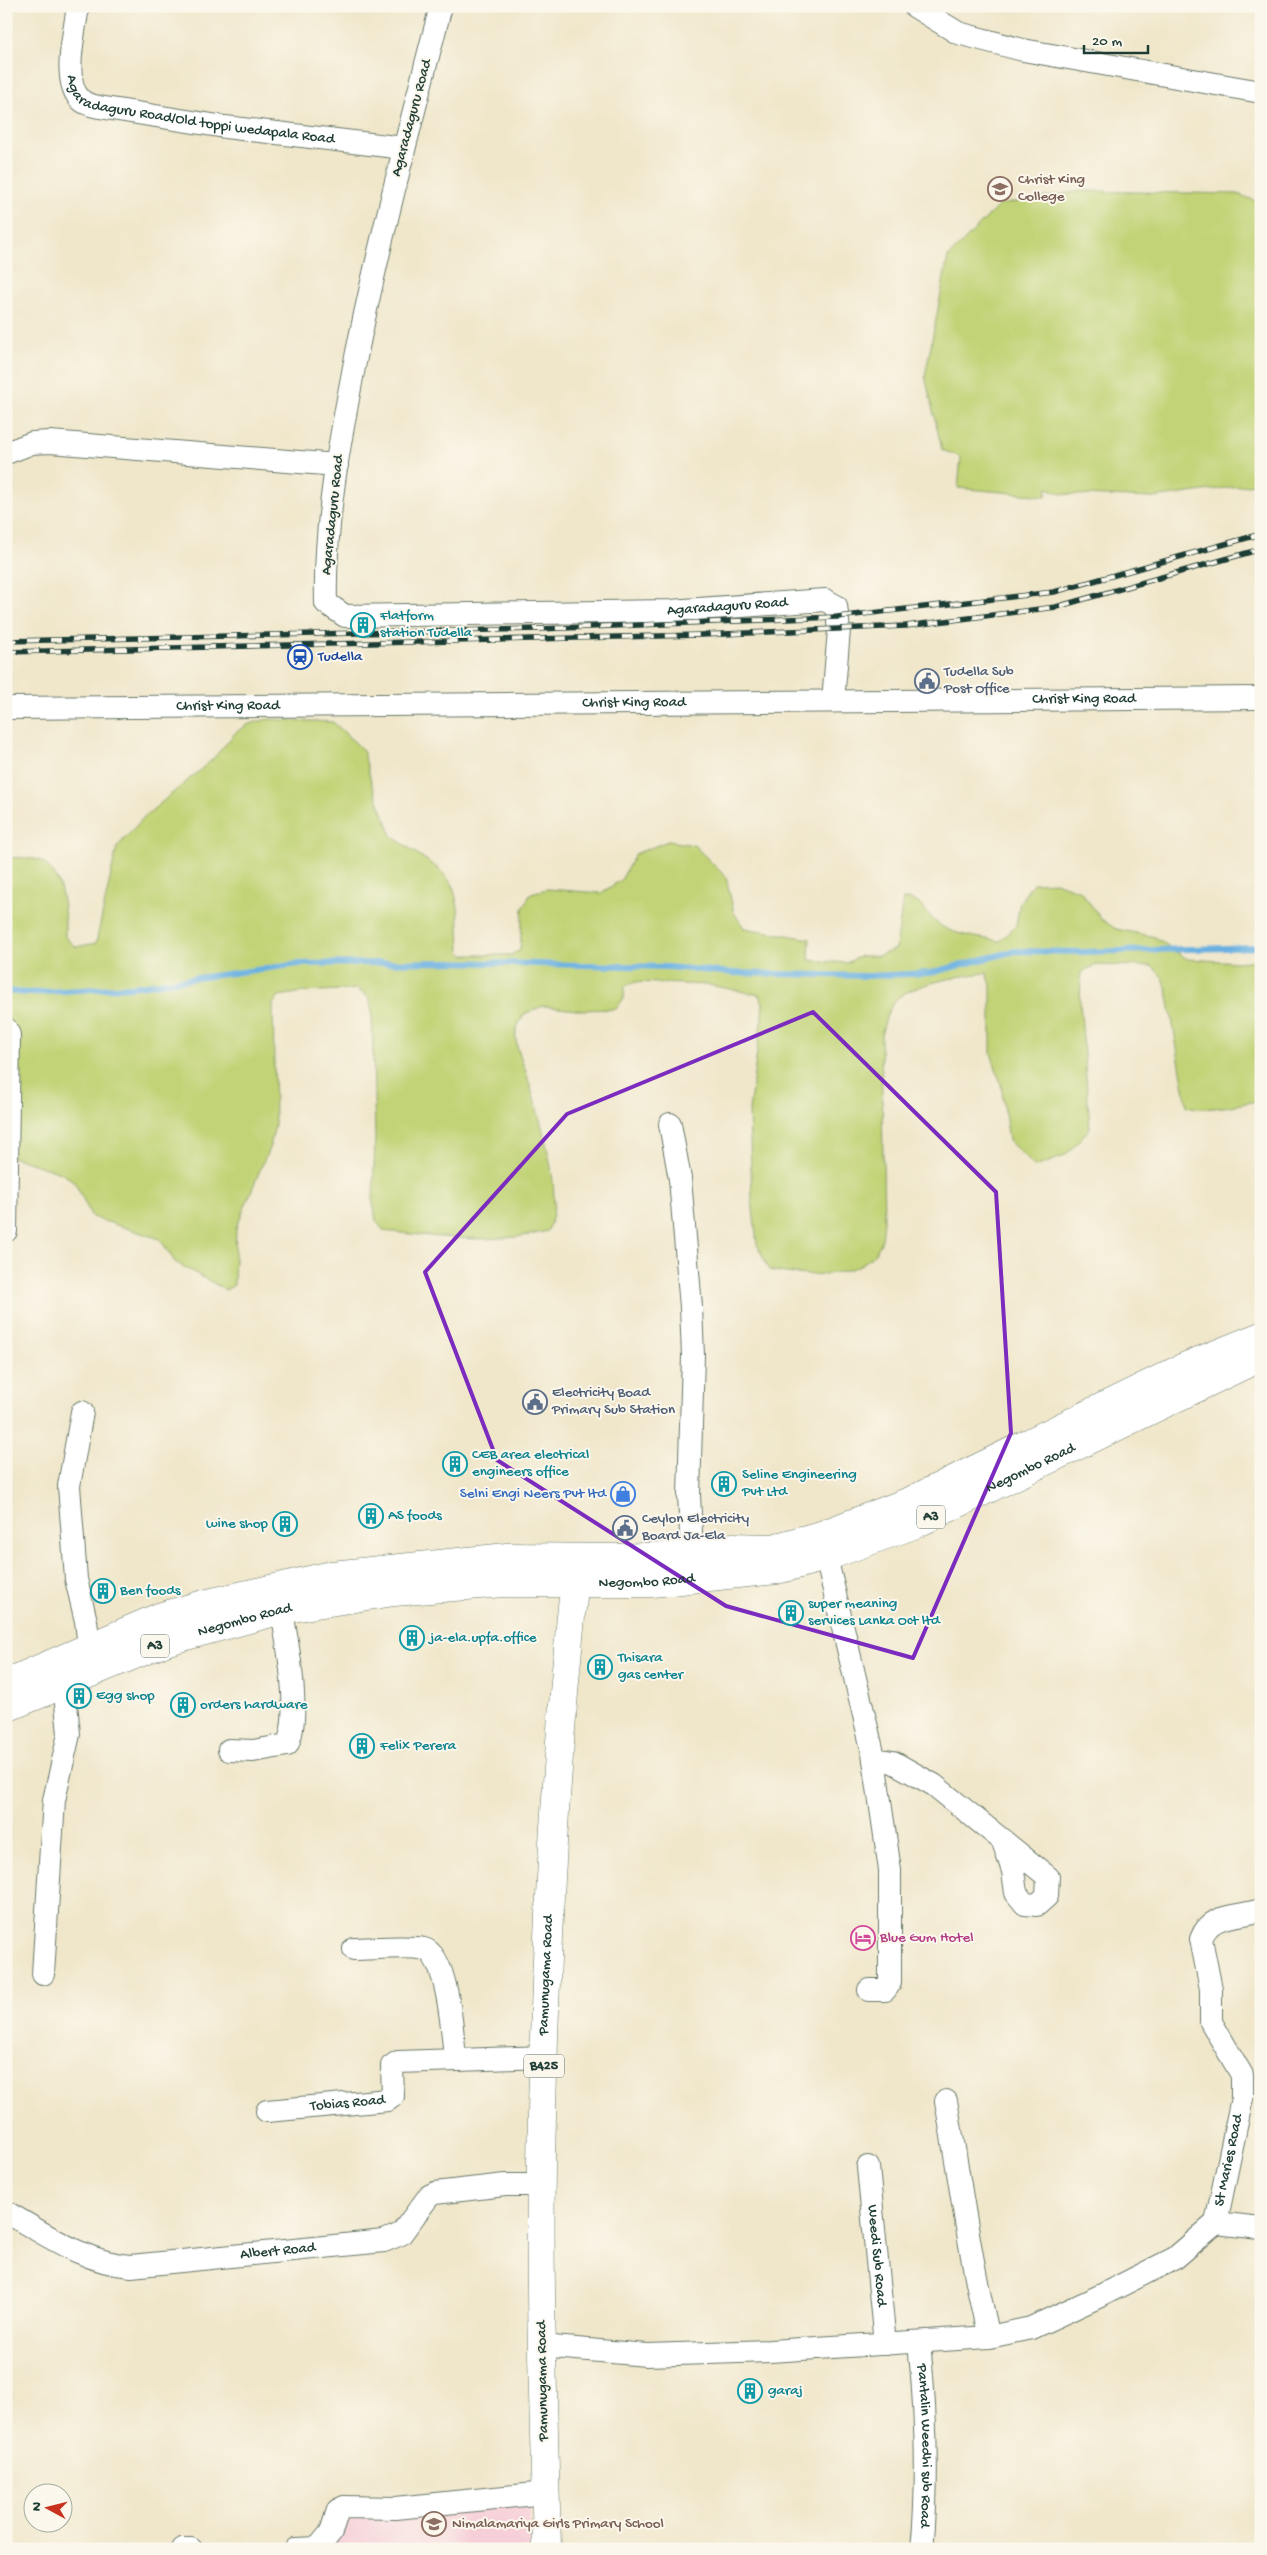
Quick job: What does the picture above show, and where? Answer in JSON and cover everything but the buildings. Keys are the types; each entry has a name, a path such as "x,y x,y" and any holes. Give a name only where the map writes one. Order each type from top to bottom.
{"main road":[{"name":"Negombo Road","path":"6,1683 159,1617 204,1604 503,1583 692,1552 732,1547 773,1548 821,1535 910,1501 1184,1367 1261,1336"},
{"name":"Negombo Road","path":"576,1571 652,1583 777,1570 826,1557 916,1524 1261,1358"},
{"name":"Pamunugama Road","path":"547,2549 541,2346 541,2185 545,2057 562,1710 576,1571"},
{"name":"Negombo Road","path":"6,1708 168,1641 280,1599"}],"street":[{"name":"Agaradaguru Road/Old toppi wedapala Road","path":"78,6 72,53 71,85 82,101 99,107 225,127 404,148"},
{"name":"Agaradaguru Road","path":"441,6 370,284 337,465 325,563 326,603 345,616 670,611 825,600 836,606 839,630 833,701"},
{"path":"914,6 958,33 1023,50 1261,92"},
{"path":"6,453 32,443 50,442 337,465"},
{"name":"Christ King Road","path":"6,708 1261,698"},
{"path":"6,1029 9,1035 6,1231"},
{"path":"670,1124 680,1179 691,1307 693,1356 689,1495 692,1552"},
{"path":"82,1412 69,1486 76,1579 86,1621 89,1647"},
{"path":"826,1557 874,1759 890,1870 890,1983 885,1990 869,1990"},
{"path":"229,1750 253,1751 287,1745 292,1736 294,1700 280,1599"},
{"path":"43,1974 54,1800 68,1734 64,1684"},
{"path":"874,1759 893,1762 934,1785 1002,1839"},
{"name":"St Maries Road","path":"1216,2223 1242,2098 1242,2075 1211,2022 1211,1989 1201,1939 1204,1932 1216,1918 1261,1910"},
{"path":"354,1949 424,1949 437,1958 452,2016 455,2059"},
{"name":"Tobias Road","path":"267,2111 388,2100 393,2096 392,2066 398,2062 545,2057"},
{"path":"946,2101 962,2190 973,2272 989,2337"},
{"name":"Weedi Sub Road","path":"868,2167 885,2344"},
{"name":"Albert Road","path":"6,2212 58,2242 108,2263 131,2266 384,2241 401,2234 429,2196 435,2193 505,2186 541,2185"},
{"path":"541,2346 647,2355 885,2344 989,2337 1031,2328 1100,2296 1175,2258 1216,2223 1261,2228"},
{"name":"Pantalin Weedhi sub Road","path":"919,2342 926,2408 926,2500 922,2549"},
{"path":"296,2549 318,2548 331,2532 338,2510 344,2506 396,2508 545,2493"},
{"path":"182,2549 192,2549"}],"highlighted area":[{"path":"813,1012 996,1192 1011,1433 913,1658 726,1606 497,1460 425,1272 567,1114"}],"shaded area":[{"name":"Nimalamariya Girls Primary School","path":"530,2498 530,2549 329,2549 339,2513"}],"green space":[{"path":"1081,191 1238,194 1261,203 1261,483 1153,498 1062,494 1047,488 1046,496 958,488 961,457 942,450 925,376 948,257 999,205"},
{"path":"268,719 333,722 363,750 372,785 392,836 440,870 453,885 458,907 460,951 464,955 511,955 520,950 523,908 531,893 547,889 601,893 621,880 635,854 668,841 694,845 726,877 734,913 744,928 810,939 809,960 846,963 861,956 878,956 896,949 903,899 921,905 933,919 949,930 1000,941 1016,925 1020,902 1033,883 1055,882 1081,891 1101,919 1116,929 1155,937 1187,959 1237,962 1261,960 1261,1102 1256,1101 1213,1108 1187,1106 1167,990 1163,978 1152,966 1096,965 1081,972 1080,1002 1090,1128 1065,1156 1035,1167 1009,1141 1001,1084 991,1053 991,985 987,973 953,978 925,985 912,990 896,1000 888,1012 881,1035 884,1222 880,1245 872,1257 846,1271 813,1275 769,1270 757,1244 752,1200 749,1110 762,1016 763,1003 760,995 709,985 636,982 625,986 624,998 616,1009 576,1010 543,1006 524,1014 517,1029 517,1047 543,1129 552,1176 553,1216 547,1231 507,1238 487,1239 384,1231 376,1221 373,1203 375,1137 372,1012 369,998 357,989 303,992 279,996 273,1004 275,1125 270,1146 236,1228 234,1285 226,1290 175,1262 160,1239 92,1217 74,1181 61,1173 6,1155 6,857 38,860 49,868 55,876 62,895 65,937 76,947 96,943 117,847 144,817 212,760 236,732 249,724"}],"waterway":[{"path":"6,991 27,993 131,987 299,964 447,962 668,967 734,973 867,976 930,973 1015,951 1083,952 1261,947"}],"railway":[{"path":"6,641 539,629 837,617 1054,592 1261,534"},
{"path":"6,652 701,635 906,626 1056,607 1261,549"}],"place":[{"name":"Christ King College","path":"1000,189"},
{"name":"Flatform station Tudella","path":"363,625"},
{"name":"Tudella","path":"300,657"},
{"name":"Tudella Sub Post Office","path":"927,681"},
{"name":"Electricity Boad Primary Sub Station","path":"535,1402"},
{"name":"CEB area electrical engineers office","path":"455,1464"},
{"name":"Seline Engineering Pvt Ltd","path":"724,1484"},
{"name":"Selni Engi Neers Pvt ltd","path":"623,1494"},
{"name":"AS foods","path":"371,1516"},
{"name":"wine shop","path":"285,1524"},
{"name":"Ceylon Electricity Board Ja-Ela","path":"625,1528"},
{"name":"Ben foods","path":"103,1591"},
{"name":"super meaning services Lanka Oct ltd","path":"791,1613"},
{"name":"ja-ela.upfa.office","path":"412,1638"},
{"name":"Thisara gas center","path":"600,1667"},
{"name":"Egg shop","path":"79,1696"},
{"name":"orders hardware","path":"183,1705"},
{"name":"Felix Perera","path":"362,1746"},
{"name":"Blue Gum Hotel","path":"863,1938"},
{"name":"garaj","path":"750,2391"},
{"name":"Nimalamariya Girls Primary School","path":"434,2524"}]}
